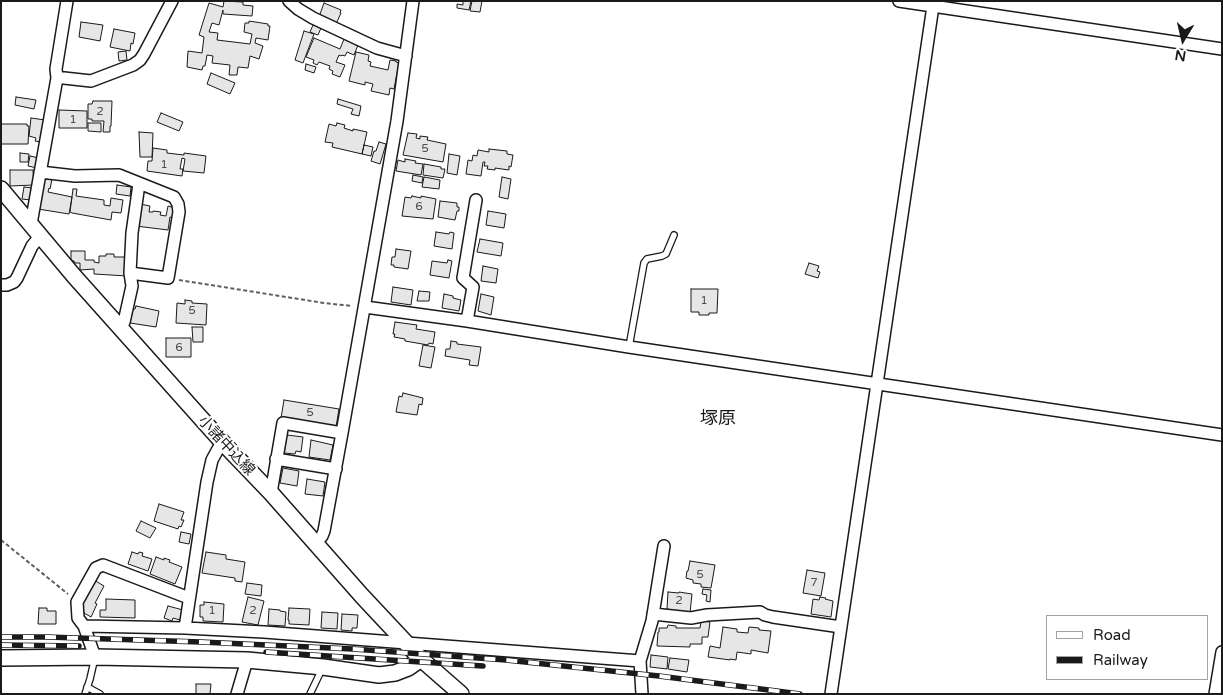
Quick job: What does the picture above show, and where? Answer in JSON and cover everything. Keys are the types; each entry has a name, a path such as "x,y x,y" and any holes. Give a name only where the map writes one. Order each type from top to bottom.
{"main road":[{"name":"小諸中込線","path":"1,189 119,327 362,596 421,659 461,694"},
{"path":"1,658 95,657 247,660 323,667 379,675 395,673 408,668 421,659"}],"street":[{"path":"31,224 57,78 56,68 67,1"},
{"path":"57,78 91,81 133,65 144,54 172,1"},
{"path":"289,1 313,18 361,41 377,48 406,56"},
{"path":"316,543 324,531 365,307 397,121 413,1"},
{"path":"900,1 1222,49"},
{"path":"980,13 982,1"},
{"path":"831,694 934,6"},
{"path":"40,172 75,176 119,175 174,197 178,204 179,212 168,278 130,273"},
{"path":"119,327 124,322 132,286 130,273 132,233 140,184"},
{"path":"467,321 473,287 463,278 476,200"},
{"path":"1,285 14,282 32,246 40,236"},
{"path":"365,307 1222,434"},
{"path":"270,493 283,423 342,433"},
{"path":"185,628 207,482 212,460 218,449 224,444"},
{"path":"276,459 336,469"},
{"path":"642,694 640,661 653,614 664,546"},
{"path":"95,657 84,626 78,618 78,602 96,568 104,565 189,598"},
{"path":"653,614 691,618 707,615 760,612 773,617 841,627"},
{"path":"84,626 264,632 640,661"},
{"path":"1215,694 1222,652"},
{"path":"237,694 247,660"}],"lane":[{"path":"629,347 644,263 647,259 666,254 674,236"},
{"path":"85,694 95,657"},
{"path":"310,694 323,667"},
{"path":"87,687 100,694"}],"path":[{"path":"168,278 324,303 365,307"},
{"path":"1,540 78,602"}],"building":[{"path":"224,1 243,2 243,5 253,6 252,16 223,14 223,10 219,25 212,23 209,32 218,33 217,40 250,44 252,34 244,32 245,23 249,23 249,21 268,24 270,26 268,40 256,38 255,43 263,46 259,59 250,56 248,68 238,67 237,75 229,75 230,65 212,63 213,56 207,55 205,66 203,66 202,70 187,67 188,51 202,53 204,37 199,35 209,3 223,7"},
{"path":"463,1 471,1 469,10 457,8 457,4 463,5"},
{"path":"472,1 482,1 480,12 470,11"},
{"path":"324,3 341,10 336,24 319,17"},
{"path":"81,22 103,25 100,41 79,37"},
{"path":"313,25 321,28 318,35 310,32"},
{"path":"114,29 135,33 130,51 110,47"},
{"path":"304,31 314,34 303,63 295,60"},
{"path":"314,38 340,49 344,39 358,45 354,55 347,52 345,56 339,55 336,62 345,65 340,77 332,74 333,71 329,69 330,66 319,62 317,65 313,63 314,60 306,57"},
{"path":"126,51 127,60 119,61 118,52"},
{"path":"356,52 369,55 368,61 371,62 370,66 388,70 390,60 399,63 394,89 390,88 389,95 371,91 373,84 365,82 365,85 349,81"},
{"path":"306,64 316,67 314,73 305,70"},
{"path":"211,73 235,83 230,94 207,84"},
{"path":"16,97 36,100 34,109 15,105"},
{"path":"338,99 361,106 359,116 351,114 353,109 337,104"},
{"path":"93,101 112,101 110,132 103,132 104,121 88,119 88,104 92,104"},
{"path":"59,110 87,111 87,128 59,128"},
{"path":"161,113 183,122 179,131 157,122"},
{"path":"31,118 45,120 41,142 35,141 36,138 29,136"},
{"path":"88,123 101,123 101,132 88,131"},
{"path":"337,123 345,125 344,128 353,131 353,129 367,132 362,154 332,147 333,143 325,142 329,124 336,126"},
{"path":"1,124 27,124 29,126 28,144 1,144"},
{"path":"139,132 153,133 152,157 140,157"},
{"path":"408,133 417,134 416,138 420,139 420,136 428,137 427,140 446,144 443,162 403,155"},
{"path":"379,142 386,144 380,164 371,161"},
{"path":"364,145 373,147 371,156 362,154"},
{"path":"153,148 167,150 167,153 206,156 204,173 183,171 185,159 182,158 180,169 183,169 182,176 147,171 148,161 152,161"},
{"path":"489,149 507,151 507,154 513,155 509,170 487,169 488,166 484,166 485,162 483,162 481,176 466,174 468,160 472,161 473,155 477,156 478,150 489,152"},
{"path":"20,153 29,154 28,162 20,162"},
{"path":"449,154 460,156 457,175 447,173"},
{"path":"30,156 39,158 37,168 28,166"},
{"path":"405,159 423,164 421,175 396,171 398,160 405,162"},
{"path":"424,164 445,169 443,178 423,175"},
{"path":"10,170 33,170 34,185 10,186"},
{"path":"413,175 423,177 422,183 412,181"},
{"path":"424,177 440,180 439,189 422,187"},
{"path":"502,177 511,179 508,199 499,197"},
{"path":"43,178 52,179 48,192 72,197 69,214 38,209"},
{"path":"117,185 131,187 130,196 116,194"},
{"path":"24,187 33,188 31,200 22,199"},
{"path":"73,189 77,189 76,196 104,200 104,205 110,206 111,198 123,200 121,213 112,212 111,220 70,212"},
{"path":"412,196 436,199 433,219 402,216 405,197 411,198"},
{"path":"440,201 457,203 459,211 457,211 455,220 438,217"},
{"path":"140,204 150,206 149,212 161,212 160,215 166,216 168,206 175,208 173,218 170,217 168,230 136,226"},
{"path":"488,211 506,214 504,228 486,225"},
{"path":"436,232 454,233 452,249 434,246"},
{"path":"480,239 503,243 501,256 477,252"},
{"path":"396,249 411,251 408,269 391,265"},
{"path":"71,251 85,251 85,260 94,260 94,262 99,263 99,256 106,256 106,254 114,254 114,257 128,257 127,276 94,274 94,269 80,270 80,263 75,263 71,260"},
{"path":"448,260 452,261 449,278 430,275 432,261 447,263"},
{"path":"809,263 819,266 817,271 820,272 818,278 805,274"},
{"path":"483,266 498,269 496,283 481,281"},
{"path":"393,287 413,290 411,305 391,302"},
{"path":"691,289 718,289 717,313 699,315 699,312 691,312"},
{"path":"419,291 430,292 429,301 417,301"},
{"path":"444,294 461,300 459,311 442,308"},
{"path":"481,294 494,297 491,315 478,311"},
{"path":"185,300 192,301 192,303 207,304 206,325 176,323 177,303 185,304"},
{"path":"136,306 159,311 156,327 130,323 133,309"},
{"path":"395,322 417,325 416,329 435,332 433,344 429,343 428,345 405,341 405,339 394,337"},
{"path":"192,327 203,327 203,342 193,342"},
{"path":"166,338 191,338 191,357 166,357"},
{"path":"451,341 457,342 457,344 481,347 478,366 469,365 470,360 445,356 446,349 450,349"},
{"path":"423,345 435,347 431,368 419,366"},
{"path":"403,393 423,398 422,405 419,404 417,415 396,412 399,396 402,397"},
{"path":"284,400 339,409 336,427 281,418"},
{"path":"287,435 303,437 301,452 296,451 295,454 284,453"},
{"path":"311,440 333,445 330,460 309,457"},
{"path":"283,468 299,471 297,486 280,483"},
{"path":"307,479 325,482 323,496 305,494"},
{"path":"159,504 184,512 181,520 184,520 181,527 179,526 178,529 154,521"},
{"path":"141,521 156,528 150,538 136,531"},
{"path":"181,532 191,534 189,544 179,542"},
{"path":"132,552 143,553 142,556 152,559 148,571 128,564"},
{"path":"206,552 226,555 226,559 245,562 242,582 235,581 235,578 202,573"},
{"path":"156,557 170,560 169,562 182,567 175,584 150,574"},
{"path":"690,561 715,565 711,588 701,587 701,584 693,583 693,580 686,578"},
{"path":"807,570 825,573 821,596 803,593"},
{"path":"94,580 104,586 95,603 97,604 91,617 84,613 82,601"},
{"path":"247,583 262,585 261,596 245,594"},
{"path":"703,589 711,590 710,602 706,601 707,595 702,594"},
{"path":"668,592 692,594 690,613 667,609"},
{"path":"248,597 264,601 258,625 242,622"},
{"path":"820,597 833,601 831,617 811,614 813,599 819,600"},
{"path":"106,599 135,600 135,618 100,617 100,610 106,610"},
{"path":"204,602 224,604 223,622 203,621 203,617 200,617 200,605 204,605"},
{"path":"168,606 183,610 180,620 173,618 172,621 164,618"},
{"path":"39,608 47,608 47,611 56,611 56,624 38,624"},
{"path":"289,608 310,609 309,625 289,624"},
{"path":"269,609 286,612 285,626 268,625"},
{"path":"322,612 338,613 337,629 321,628"},
{"path":"342,614 358,615 357,628 352,628 352,631 341,630"},
{"path":"701,621 710,622 708,637 702,637 702,644 690,644 690,647 657,646 659,628 667,628 668,625 676,626 676,628 700,628"},
{"path":"723,627 737,629 737,632 748,633 749,627 771,631 768,653 751,650 751,654 737,652 736,660 708,657 710,646 720,648"},
{"path":"651,655 668,657 667,669 650,667"},
{"path":"670,658 689,660 687,672 668,669"},
{"path":"196,684 211,684 210,694 196,694"}],"railway":[{"path":"1,637 201,642 353,649 506,660 659,676 800,694"},
{"path":"1,645 79,646"},
{"path":"266,652 483,666"}],"district":[{"name":"塚原","path":"718,419"}]}
